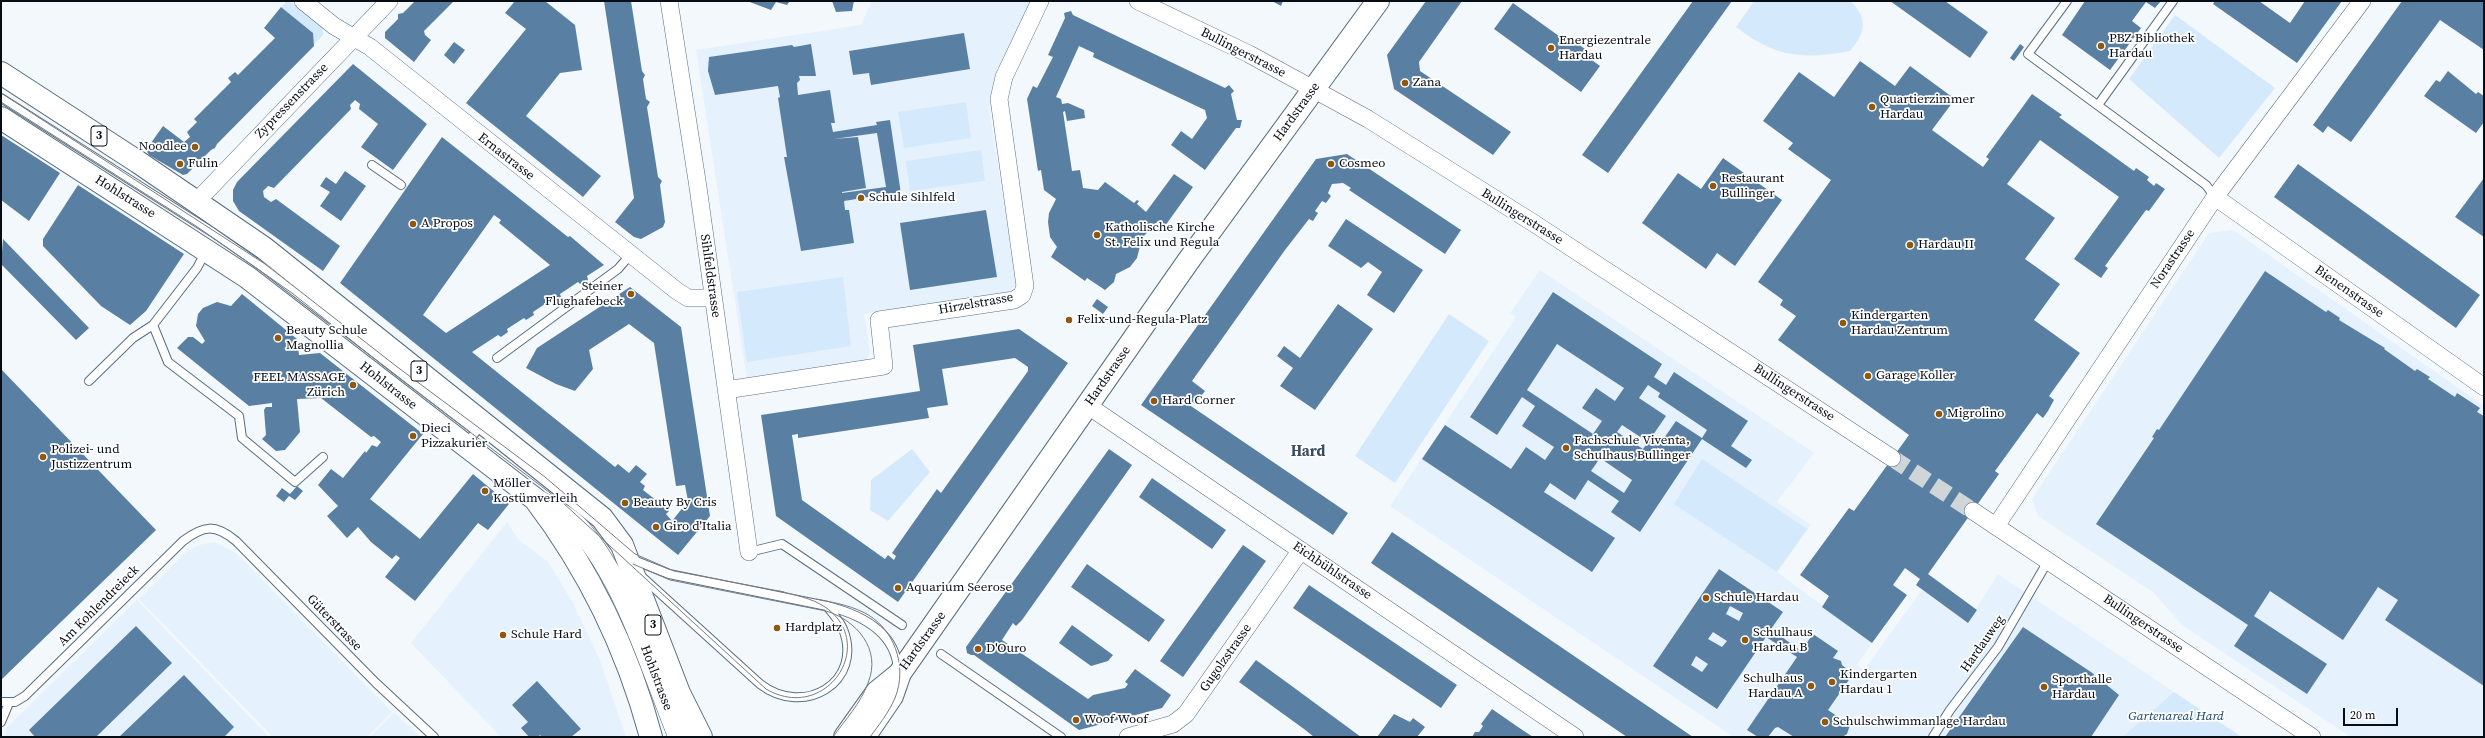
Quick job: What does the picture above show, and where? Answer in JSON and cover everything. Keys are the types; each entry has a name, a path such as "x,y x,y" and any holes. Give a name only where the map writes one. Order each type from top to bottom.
{"main road":[{"name":"Hardstrasse","path":"886,692 1087,405 1313,89 1378,1"},
{"name":"Hohlstrasse","path":"1,73 199,229 290,308 477,434 591,508 615,534 627,557 679,693 701,737"},
{"name":"Hohlstrasse","path":"1,118 199,229 264,248 477,434 535,499"},
{"name":"3","path":"535,499 581,566 599,599 636,685 651,737"},
{"path":"844,737 886,692"},
{"path":"864,737 886,692"}],"street":[{"name":"Ernastrasse","path":"303,1 334,26 370,47 630,255 688,298 713,298"},
{"name":"Zypressenstrasse","path":"199,229 353,37 389,1"},
{"name":"Sihlfeldstrasse","path":"669,1 749,552"},
{"name":"Hirzelstrasse","path":"726,390 884,366 879,320 1014,300 1022,295 1025,286 999,99 1004,77 1040,1"},
{"name":"Bullingerstrasse","path":"1138,1 1249,54 1374,123 1892,458"},
{"name":"Norastrasse","path":"1996,526 2215,197 2362,1"},
{"name":"Bienenstrasse","path":"2215,197 2484,387"},
{"name":"Eichbühlstrasse","path":"1087,405 1575,737"},
{"name":"Hohlstrasse","path":"535,499 582,522 611,576 629,614 679,737"},
{"name":"Bullingerstrasse","path":"1973,511 2312,737"},
{"name":"Gugolzstrasse","path":"1136,736 1173,724 1186,714 1301,550"}],"lane":[{"path":"2067,1 2028,54 2206,185 2215,197"},
{"path":"2098,105 2173,1"},
{"name":"Hohlstrasse","path":"1,98 199,229"},
{"path":"372,165 401,185"},
{"path":"89,381 133,338 153,325 197,268 199,229"},
{"path":"497,358 618,269 630,255"},
{"path":"153,325 168,362 239,416 242,438 295,482 323,457"},
{"name":"Hohlstrasse","path":"512,458 558,495 582,522"},
{"path":"558,495 582,522"},
{"name":"Am Kohlendreieck","path":"5,703 25,696 183,541 203,529 216,528"},
{"name":"Güterstrasse","path":"216,528 236,540 376,683 434,737"},
{"name":"Hohlstrasse","path":"600,531 627,557"},
{"path":"749,552 782,544 902,625"},
{"path":"627,557 669,574 826,606 852,614 869,623 882,633 894,648 898,675"},
{"path":"627,557 636,571 760,684 782,697 804,698 817,694 829,687 841,671 846,655 846,638 838,620 826,606"},
{"name":"Hardauweg","path":"1933,737 1950,710 1998,647 2048,561"},
{"path":"941,654 1061,737"},
{"path":"1,722 5,703"}],"shaded area":[{"name":"Schule Sihlfeld","path":"872,1 1031,1 997,73 991,93 990,114 1016,285 1009,292 864,314 870,352 866,360 747,379 696,50 861,25"},
{"path":"2233,230 2484,406 2484,737 2351,737 2182,625 2153,592 2038,516 2032,499 2209,233"},
{"path":"1540,270 1814,453 1777,502 1811,525 1777,572 1872,643 1857,665 1864,670 1922,590 1968,622 1998,574 2174,692 2122,737 1734,737 1390,506 1516,317 1510,313"},
{"name":"Schule Hard","path":"507,522 518,539 548,562 572,601 600,660 626,737 501,737 411,643"},
{"path":"214,542 236,553 392,712 367,737 273,737 139,599 186,552 199,545"},
{"path":"137,600 269,737 5,737 6,728"},
{"path":"394,712 420,737 370,737"}],"green space":[{"path":"287,1 290,1 323,28 323,35 314,44 313,33 281,7"},
{"path":"1754,1 1851,1 1860,14 1863,26 1862,32 1850,51 1817,55 1790,54 1764,45 1736,27"},
{"path":"2175,15 2275,88 2219,158 2129,79"},
{"path":"966,102 971,138 904,148 898,112"},
{"path":"981,150 985,181 910,191 906,161"},
{"path":"843,277 851,346 747,362 737,292"},
{"path":"1449,314 1489,341 1395,483 1355,456"},
{"path":"912,449 930,472 888,521 870,510 871,480"},
{"path":"1702,459 1807,529 1777,572 1674,504"},
{"name":"Gartenareal Hard","path":"2174,692 2242,737 2122,737"}],"building":[{"path":"415,1 454,1 424,31 425,35 431,40 414,62 385,38 385,32 398,19 398,14 403,13"},
{"path":"515,1 545,1 575,25 582,70 560,73 526,116 601,176 583,197 466,103 526,29 505,13"},
{"path":"604,1 631,1 642,71 645,75 643,79 646,99 650,102 647,107 658,177 662,181 660,185 665,222 663,227 641,239 634,237 615,222 634,198"},
{"path":"747,1 790,1 787,5 776,2 771,10"},
{"path":"832,1 854,1 852,11 836,12"},
{"path":"1272,1 1283,1 1281,6"},
{"path":"1426,1 1462,1 1419,62 1420,71 1511,132 1493,155 1394,89 1387,55"},
{"path":"1693,1 1732,1 1608,173 1582,155"},
{"path":"1890,1 1945,1 1988,32 1970,58"},
{"path":"2085,1 2161,1 2155,8 2146,2 2132,21 2141,28 2110,70 2062,35"},
{"path":"2215,1 2259,1 2290,23 2305,1 2342,1 2297,63 2213,4"},
{"path":"2402,1 2484,1 2484,50 2440,20 2351,142 2328,126 2323,133 2313,125"},
{"name":"Energiezentrale Hardau","path":"1513,3 1570,44 1572,40 1588,51 1585,55 1600,66 1581,92 1494,29"},
{"path":"281,7 313,33 314,46 217,144 215,148 211,150 187,174 183,175 149,155 146,150 163,126 184,142 190,137 187,132 197,122 194,119 231,82 228,78 235,72 238,75 275,38 264,28"},
{"path":"1071,11 1073,15 1225,88 1229,85 1234,91 1231,94 1237,120 1242,120 1240,128 1236,128 1205,170 1171,145 1181,131 1192,139 1207,118 1205,110 1093,57 1094,53 1079,46 1056,97 1061,99 1062,104 1068,103 1084,110 1085,118 1067,121 1065,111 1063,112 1072,171 1080,170 1083,188 1098,190 1105,182 1134,203 1137,200 1139,201 1137,204 1146,212 1174,174 1193,187 1165,226 1158,221 1142,238 1137,258 1130,267 1116,274 1114,282 1105,290 1087,278 1085,281 1051,257 1057,247 1050,237 1048,222 1049,213 1056,199 1044,190 1041,170 1038,171 1027,99 1033,86 1037,88 1053,57 1048,55 1065,18 1064,13"},
{"path":"964,33 970,69 871,85 869,73 853,75 849,51"},
{"path":"454,42 465,50 454,64 444,55"},
{"path":"811,44 816,76 799,76 800,80 797,83 798,95 830,90 835,123 831,123 833,132 877,125 876,122 890,120 901,194 887,197 887,194 844,201 845,210 849,210 854,243 801,251 784,157 787,157 778,98 780,97 778,86 715,95 708,71 709,57 792,45 794,47","holes":["877,133 886,187 842,193 866,188 858,137 834,139"]},
{"path":"2020,44 2024,47 2014,61 2010,58"},
{"path":"1860,61 1895,86 1910,66 1955,99 1932,130 1983,167 1989,159 1986,157 2032,94 2062,115 2059,117 2134,171 2136,168 2149,177 2147,180 2154,186 2156,183 2165,189 2149,211 2146,210 2105,266 2108,268 2101,278 2074,259 2119,197 2040,140 2007,184 2055,218 2025,259 2060,284 2034,320 2080,353 2049,396 2054,400 2048,411 2043,418 2037,413 1995,471 1999,474 1928,574 1977,610 1968,623 1916,585 1920,579 1905,568 1893,585 1907,595 1872,643 1822,607 1829,596 1800,575 1849,508 1854,511 1909,435 1778,340 1796,316 1780,305 1783,300 1758,282 1831,180 1788,149 1793,143 1763,121 1799,72 1834,97"},
{"path":"353,64 427,124 393,170 361,147 378,124 359,109 360,104 355,100 350,105 351,109 274,188 268,186 263,191 264,197 271,202 276,199 340,246 323,271 239,211 233,201 233,190 237,182"},
{"path":"2448,71 2476,94 2478,92 2484,96 2484,122 2476,133 2424,96 2436,80 2440,82"},
{"path":"1,135 60,173 29,221 1,200"},
{"path":"442,137 568,237 570,236 604,265 587,276 588,280 580,284 578,282 560,294 561,297 553,302 551,300 533,312 534,315 526,320 524,318 507,329 508,332 501,337 498,335 472,352 615,467 618,464 629,473 636,465 647,474 640,482 645,486 643,490 656,500 657,498 661,501 659,503 669,511 666,514 672,521 688,501 685,485 676,486 654,343 629,324 589,350 593,369 575,391 556,384 526,368 537,348 630,287 681,327 710,516 678,555 340,283","holes":["494,215 501,220 499,223 550,265 446,333 423,315"]},
{"path":"1347,154 1461,230 1445,254 1349,190 1351,188 1343,183 1332,184 1328,193 1331,196 1326,203 1322,201 1315,211 1318,213 1313,221 1309,219 1285,250 1192,381 1205,391 1195,404 1187,398 1185,402 1348,513 1333,535 1141,405 1316,159"},
{"path":"1723,158 1782,200 1735,266 1717,253 1706,269 1642,223 1678,173 1701,189"},
{"path":"2298,164 2480,295 2456,328 2274,197"},
{"path":"345,171 366,186 341,221 320,206 330,192 320,186 326,177 336,184"},
{"path":"2484,178 2484,237 2455,217"},
{"path":"78,185 184,254 146,311 130,325 101,306 43,246 43,239"},
{"path":"986,210 997,277 910,290 900,223"},
{"path":"1346,219 1423,270 1394,313 1367,295 1382,272 1368,262 1361,268 1328,246"},
{"path":"3,239 89,328 76,340 1,264"},
{"path":"2265,271 2326,312 2328,310 2340,318 2339,320 2385,348 2384,349 2415,371 2417,369 2430,377 2428,379 2455,397 2457,393 2480,408 2477,412 2484,416 2484,686 2385,620 2398,600 2378,587 2343,640 2270,591 2254,616 2327,664 2307,694 2234,646 2248,625 2096,524 2154,438 2152,437 2157,429 2159,430"},
{"path":"1553,292 1662,364 1654,377 1666,385 1674,372 1748,421 1731,446 1752,460 1746,468 1702,439 1640,532 1611,512 1619,501 1588,480 1575,500 1550,483 1544,492 1615,538 1592,572 1422,459 1445,425 1511,469 1526,447 1545,460 1554,447 1522,426 1535,406 1522,397 1497,435 1470,417","holes":["1557,344 1624,388 1615,401 1596,388 1582,408 1602,421 1593,434 1527,390","1648,385 1660,393 1658,397 1707,430 1702,438 1676,421 1662,441 1653,435 1666,416 1639,398","1622,425 1648,442 1643,449 1617,432","1600,458 1632,480 1624,493 1591,471"]},
{"path":"242,294 297,339 299,355 320,353 423,434 370,499 420,539 473,474 509,504 488,530 478,523 415,601 385,577 400,558 396,555 392,559 371,542 358,527 347,538 327,516 338,506 318,485 331,469 343,478 365,451 366,453 372,445 377,447 381,442 374,436 371,437 321,398 297,399 300,432 285,450 276,451 262,439 266,435 264,410 266,407 272,407 272,403 249,406 177,348 188,337 193,337 202,344 205,341 196,326 198,314 203,308 217,302 231,306"},
{"path":"1097,299 1108,307 1103,314 1092,306"},
{"path":"1338,304 1373,329 1315,410 1280,386 1293,368 1277,356 1284,346 1300,358"},
{"path":"1019,329 1068,363 898,602 776,516 761,415 920,391 913,345","holes":["1015,358 1028,367 1028,371 941,493 937,489 892,553 896,556 894,560 888,555 885,559 802,500 792,435 798,434 798,438 929,418 927,408 948,405 942,369"]},
{"name":"Polizei- und Justizzentrum","path":"1,369 156,530 1,680"},
{"path":"1109,449 1132,465 1022,620 1016,626 1013,623 1002,640 1088,699 1093,695 1125,688 1128,684 1125,682 1135,669 1171,695 1162,708 1079,730 974,655 967,653 966,647"},
{"path":"1152,478 1226,530 1212,549 1139,497"},
{"path":"297,486 303,491 295,500 289,496 284,502 276,496 282,488 290,494"},
{"path":"1392,532 1693,737 1627,737 1371,563"},
{"path":"1243,545 1266,561 1183,677 1160,661"},
{"path":"1087,564 1165,620 1149,642 1071,587"},
{"path":"1719,569 1783,612 1771,629 1801,651 1813,634 1838,651 1833,658 1841,661 1842,665 1853,674 1828,710 1850,725 1847,734 1842,737 1794,737 1778,727 1775,728 1768,737 1758,737 1747,730 1797,657 1766,637 1717,709 1653,666","holes":["1730,606 1743,613 1739,621 1726,614","1713,632 1727,641 1722,647 1708,639","1696,656 1708,664 1702,672 1691,665"]},
{"path":"1309,585 1457,685 1441,708 1293,608"},
{"path":"1072,625 1113,655 1108,661 1091,666 1059,643"},
{"path":"136,626 172,663 96,737 35,737 29,730"},
{"name":"Sporthalle Hardau","path":"2023,627 2091,672 2119,695 2091,737 1945,737"},
{"path":"1256,660 1361,737 1314,737 1239,682"},
{"path":"184,675 234,727 224,737 119,737"},
{"path":"537,681 581,729 571,737 542,737 540,735 538,737 529,737 521,728 528,722 512,705"},
{"path":"1492,709 1533,737 1472,737 1475,732 1479,732 1483,726 1481,724"},
{"path":"1394,714 1410,722 1413,718 1425,727 1417,737 1377,737"}],"tunnel":[{"path":"1892,458 1973,511"}],"tram line":[{"path":"1,93 265,264 396,366 545,477 635,554 674,571 784,592"},
{"path":"1,102 196,226 292,293 391,372 562,502 766,689 788,697 808,696 825,688 838,675 846,658 847,640 840,623 825,607 809,599 779,591"},
{"path":"633,564 670,580 826,611 847,621 864,638 869,648 872,659 871,671 868,683 861,697 833,737"},
{"path":"816,599 852,607 863,612 883,627 896,649 900,673 899,686 890,708 870,737"}],"place":[{"name":"PBZ Bibliothek Hardau","path":"2101,46"},
{"name":"Energiezentrale Hardau","path":"1551,48"},
{"name":"Zana","path":"1405,83"},
{"name":"Quartierzimmer Hardau","path":"1872,107"},
{"name":"Noodlee","path":"195,147"},
{"name":"Fulin","path":"180,164"},
{"name":"Cosmeo","path":"1331,164"},
{"name":"Restaurant Bullinger","path":"1713,186"},
{"name":"Schule Sihlfeld","path":"861,198"},
{"name":"A Propos","path":"413,224"},
{"name":"Katholische Kirche St. Felix und Regula","path":"1097,235"},
{"name":"Hardau II","path":"1910,245"},
{"name":"Steiner Flughafebeck","path":"631,294"},
{"name":"Felix-und-Regula-Platz","path":"1069,320"},
{"name":"Kindergarten Hardau Zentrum","path":"1843,323"},
{"name":"Beauty Schule Magnollia","path":"278,338"},
{"name":"Garage Koller","path":"1868,376"},
{"name":"FEEL MASSAGE Zürich","path":"353,385"},
{"name":"Hard Corner","path":"1154,401"},
{"name":"Migrolino","path":"1939,414"},
{"name":"Dieci Pizzakurier","path":"413,436"},
{"name":"Fachschule Viventa, Schulhaus Bullinger","path":"1566,448"},
{"name":"Polizei- und Justizzentrum","path":"43,457"},
{"name":"Möller Kostümverleih","path":"485,491"},
{"name":"Beauty By Cris","path":"625,503"},
{"name":"Giro d'Italia","path":"656,527"},
{"name":"Aquarium Seerose","path":"898,588"},
{"name":"Schule Hardau","path":"1706,598"},
{"name":"Hardplatz","path":"777,628"},
{"name":"Schule Hard","path":"503,635"},
{"name":"Schulhaus Hardau B","path":"1745,640"},
{"name":"D'Ouro","path":"978,649"},
{"name":"Kindergarten Hardau 1","path":"1832,682"},
{"name":"Schulhaus Hardau A","path":"1811,686"},
{"name":"Sporthalle Hardau","path":"2044,687"},
{"name":"Woof Woof","path":"1076,720"},
{"name":"Schulschwimmanlage Hardau","path":"1825,722"}],"district":[{"name":"Hard","path":"1308,452"}]}
